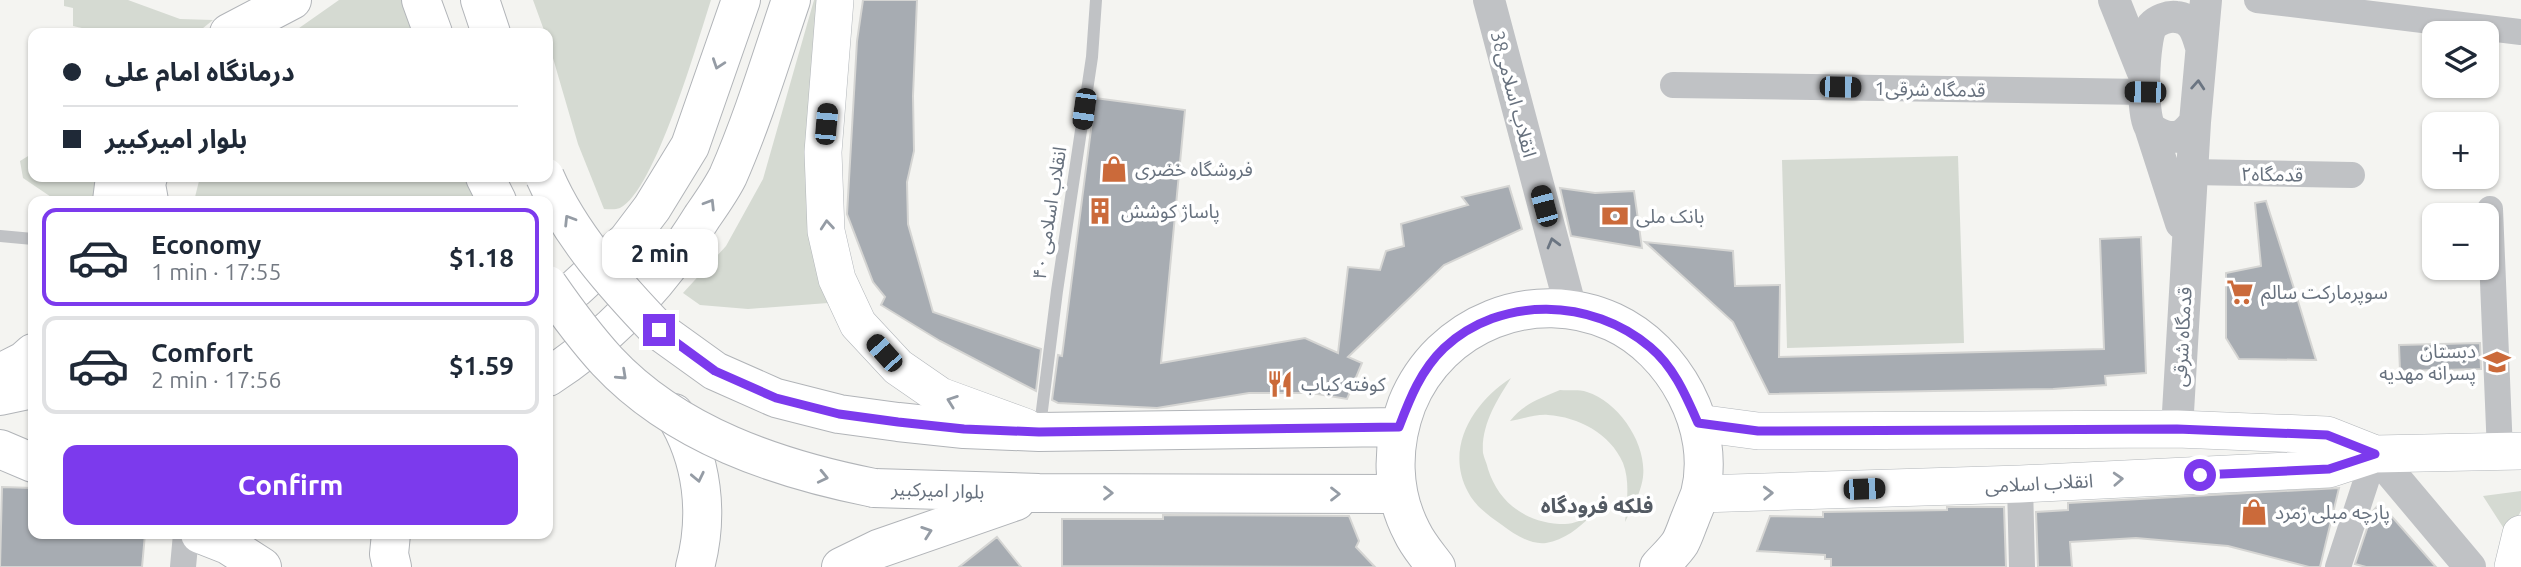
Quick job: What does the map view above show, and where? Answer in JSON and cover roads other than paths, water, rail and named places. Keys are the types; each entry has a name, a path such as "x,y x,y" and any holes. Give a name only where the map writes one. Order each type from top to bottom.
{"main road":[{"path":"421,0 431,28"},
{"path":"480,0 489,28"},
{"path":"553,304 576,288 627,241 652,208 690,146 741,0"},
{"path":"553,374 576,359 620,320 655,285 681,251 727,178 791,0"},
{"path":"835,0 823,152 826,231 837,279 858,324 898,368 940,396 1039,432"},
{"path":"547,182 590,251 624,295 659,330 715,371 776,398 839,414 964,429 1039,432 1399,427"},
{"name":"بلوار امیرکبیر","path":"553,291 607,360 628,380 674,414 714,438 820,477 874,488 1040,493 1398,494"},
{"path":"1436,567 1412,533 1398,494 1395,460 1399,427 1415,384 1444,348 1482,323 1525,309 1571,309 1614,323 1651,347 1680,382 1698,423 1703,470 1700,494 1680,542 1659,567"},
{"path":"0,373 28,357"},
{"path":"0,396 28,390"},
{"path":"674,414 682,426 695,460 704,504 702,542 695,567"},
{"name":"انقلاب اسلامی","path":"1698,423 1758,431 2177,429 2327,435 2375,454"},
{"path":"0,447 28,445"},
{"path":"0,447 28,461"},
{"name":"انقلاب اسلامی","path":"1700,494 2020,484 2329,469 2375,454 2510,451"},
{"path":"842,567 878,558 1040,493"},
{"path":"2513,567 2521,534"},
{"path":"213,539 228,545 262,567"},
{"path":"390,539 389,554 392,567"}],"street":[{"name":"38انقلاب اسلامی","path":"1489,0 1571,309"},
{"path":"2114,0 2145,86"},
{"path":"2201,47 2206,0"},
{"path":"2257,0 2521,32"},
{"path":"2145,86 2147,38 2153,25 2167,8 2186,19 2197,32 2201,47"},
{"name":"قدمگاه شرقی","path":"2177,429 2191,172 2201,47"},
{"name":"1قدمگاه شرقی","path":"1673,85 2145,86"},
{"name":"قدمگاه شرقی","path":"2145,86 2145,111 2187,244"},
{"path":"2150,127 2162,136 2173,138 2184,135 2195,122"},
{"name":"قدمگاه۲","path":"2191,172 2352,175"},
{"path":"2496,280 2510,451"},
{"path":"2337,567 2375,454"},
{"path":"2375,454 2470,567"},
{"path":"2020,484 2022,567"},
{"path":"183,567 186,539"}],"lane":[{"name":"انقلاب اسلامی ۴۰","path":"1039,432 1092,57 1096,0"},
{"path":"0,236 28,239"}],"place":[{"name":"فروشگاه خضری","path":"1114,169"},
{"name":"پاساژ کوشش","path":"1100,211"},
{"name":"بانک ملی","path":"1615,216"},
{"name":"سوپرمارکت سالم","path":"2240,292"},
{"name":"دبستان پسرانه مهدیه","path":"2497,362"},
{"name":"کوفته کباب","path":"1280,384"},
{"name":"پارچه مبلی زمرد","path":"2254,512"}],"district":[{"name":"فلکه فرودگاه","path":"1597,506"}]}
